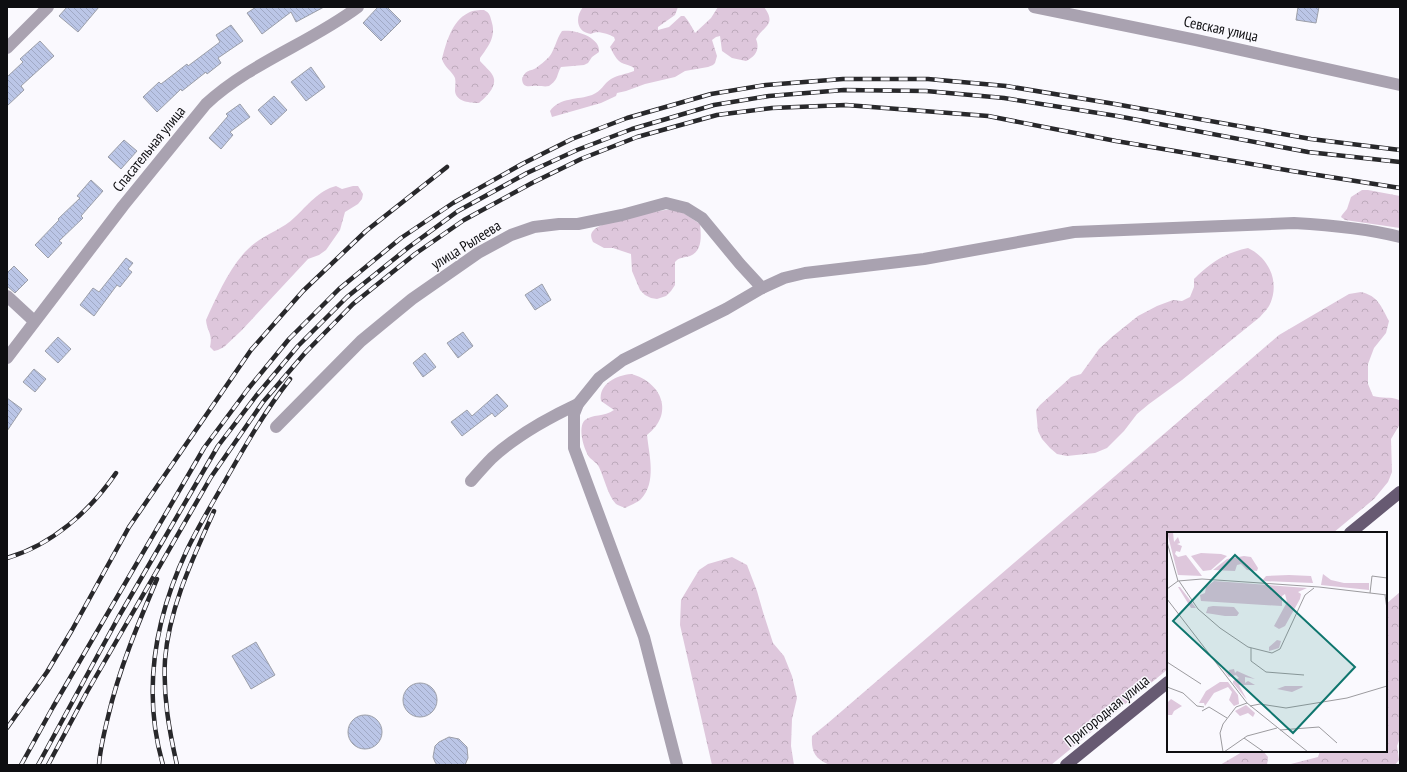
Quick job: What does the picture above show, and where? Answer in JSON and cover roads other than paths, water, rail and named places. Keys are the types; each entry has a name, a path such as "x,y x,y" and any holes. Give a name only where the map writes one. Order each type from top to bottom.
{"main road":[{"path":"1351,532 1400,492"},
{"name":"Пригородная улица","path":"1066,765 1167,683"}],"street":[{"path":"7,48 48,7"},
{"name":"Спасательная улица","path":"7,358 133,194 206,104 216,95 241,78 308,40 358,7"},
{"name":"Севская улица","path":"1034,7 1196,40 1400,85"},
{"name":"улица Рылеева","path":"276,427 361,341 412,299 478,253 511,235 534,227 559,224 578,224 622,215 666,203 686,208 702,218 762,288"},
{"path":"678,765 644,637 574,448 574,414 578,404 599,378 623,360 726,309 762,288 784,278 805,273 924,259 1074,232 1294,223 1342,226 1377,231 1400,237"},
{"path":"7,296 34,321"},
{"path":"471,481 493,458 526,432 551,417 578,404"}],"railway":[{"path":"21,765 53,707 204,448 248,389 289,339 339,289 401,238 453,203 522,164 572,139 627,118 711,94 766,85 843,79 928,79 1006,86 1311,139 1400,150"},
{"path":"38,765 118,618 218,446 256,396 298,346 347,297 409,247 458,211 527,173 577,150 632,129 714,105 769,96 844,90 926,91 1004,98 1117,116 1308,152 1400,162"},
{"path":"48,765 87,692 211,477 263,402 305,353 353,304 415,254 464,220 532,183 581,159 637,137 717,115 772,108 846,105 988,116 1116,141 1400,188"},
{"path":"7,728 47,672 129,527 251,350 303,291 366,231 447,167"},
{"path":"163,765 153,710 153,683 155,656 167,602 176,576 200,524 256,429 290,379"},
{"path":"7,558 39,545 69,525 106,487 116,473"},
{"path":"177,765 169,726 166,700 165,660 167,641 171,621 183,584 214,511"},
{"path":"99,765 100,753 112,699 123,664 157,579"}]}
